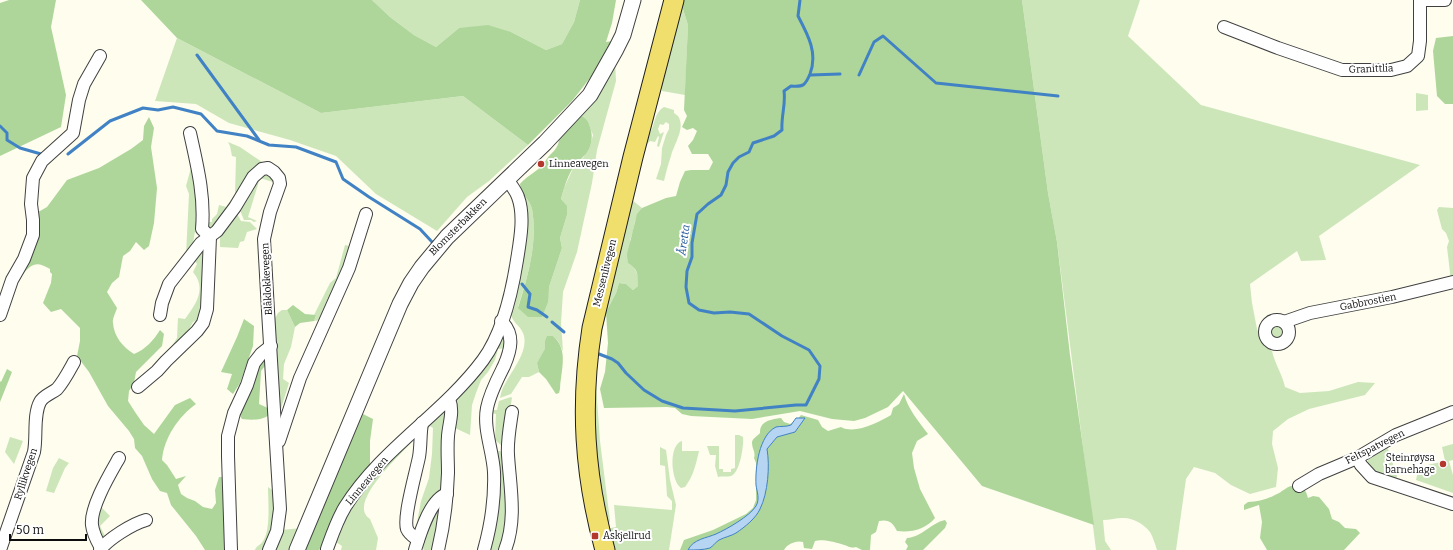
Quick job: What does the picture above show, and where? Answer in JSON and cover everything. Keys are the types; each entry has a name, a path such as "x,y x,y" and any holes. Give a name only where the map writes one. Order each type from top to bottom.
{"main road":[{"name":"Messenlivegen","path":"605,550 591,491 586,442 584,395 588,358 592,328 633,157 674,0"}],"street":[{"name":"Blomsterbakken","path":"297,550 400,304 411,284 422,266 447,237 545,143 590,95 623,35 633,0"},
{"name":"Granittlia","path":"1224,26 1278,48 1342,70 1391,70 1407,66 1418,56 1420,41 1420,0"},
{"path":"1425,0 1445,0"},
{"path":"0,315 12,280 24,259 33,235 31,204 33,178 42,161 73,133 79,100 84,84 100,56"},
{"path":"138,387 158,371 166,361 197,331 203,323 208,309 210,237 202,229 202,190 190,133"},
{"name":"Blåklokkevegen","path":"160,315 162,302 169,284 201,243 217,231 236,207 248,184 257,172 268,168 274,172 279,178 280,184 270,212 264,239 280,519 269,550"},
{"name":"Linneavegen","path":"327,549 344,508 357,489 375,469 422,423 449,399 484,359 497,334 513,284 521,220 518,198 507,179"},
{"name":"Blåklokkevegen","path":"277,446 300,378 349,268 366,214"},
{"name":"Gabbrostien","path":"1284,322 1310,313 1392,297 1453,282"},
{"path":"484,550 491,521 494,486 494,470 487,424 487,409 490,396 511,345 509,332 502,321"},
{"path":"231,550 228,436 234,413 247,385 254,363 261,354 271,346"},
{"name":"Ryllikvegen","path":"0,550 34,452 39,403 61,384 74,362"},
{"path":"438,550 444,526 447,494 448,435 452,414 452,406 449,399"},
{"path":"505,550 509,538 513,508 508,454 512,412"},
{"name":"Feltspatvegen","path":"1299,486 1319,474 1357,458 1396,435 1453,412"},
{"path":"416,545 407,528 407,518 408,505 419,454 422,423"},
{"path":"489,441 508,454"},
{"path":"119,458 101,490 92,518 94,536 100,549 132,526 146,520"},
{"path":"1357,458 1372,477 1453,504"},
{"path":"416,545 434,503 443,495 447,494"}],"green space":[{"path":"9,0 56,0 51,27 66,95 61,127 0,156 0,3"},
{"path":"141,0 372,0 390,17 414,35 436,47 459,28 488,25 511,32 546,50 562,44 574,22 580,0 616,0 612,23 606,42 612,41 597,69 572,101 528,145 463,96 321,113 177,38"},
{"path":"372,0 580,0 574,22 562,44 546,50 511,32 459,28 436,47 414,35 390,17"},
{"path":"684,0 1022,0 1048,193 1057,242 1070,355 1094,525 982,486 903,391 888,407 865,418 854,421 832,419 800,411 752,419 691,416 682,414 675,408 667,407 604,408 600,389 605,372 608,343 606,312 616,293 619,283 626,284 633,290 638,286 637,272 634,267 628,263 627,254 637,214 642,208 666,198 676,196 685,171 709,170 713,162 708,154 692,154 688,146 693,140 697,131 693,128 687,130 682,127 687,116 684,110 688,25 682,6"},
{"path":"1022,0 1140,0 1128,36 1201,105 1420,165 1319,236 1326,260 1301,261 1297,251 1250,284 1257,329 1264,346 1272,351 1285,387 1300,393 1329,391 1358,382 1375,383 1365,395 1309,409 1288,419 1273,431 1272,444 1278,468 1276,487 1250,494 1231,485 1215,473 1194,467 1186,479 1176,550 1157,550 1152,536 1147,529 1138,522 1126,518 1120,518 1103,520 1105,541 1111,550 1096,550 1057,242 1048,193"},
{"path":"682,6 688,25 685,95 662,91 662,68"},
{"path":"1453,36 1453,104 1445,104 1437,96 1433,51 1436,38"},
{"path":"177,38 321,113 463,96 528,145 489,181 467,197 437,231 376,194 336,156 290,140 229,123 196,104 155,101"},
{"path":"615,61 616,81 597,150 592,183 577,252 563,292 561,323 563,351 558,341 553,336 545,341 546,349 537,363 539,372 529,377 522,377 511,394 500,398 503,387 522,353 525,339 510,312 520,184 522,191 532,209 534,234 531,259 518,307 549,287 562,248 560,238 567,215 567,207 561,199 564,188 575,164 583,158 590,146 593,135 589,125 581,116"},
{"path":"1416,93 1428,95 1428,110 1416,111"},
{"path":"664,107 674,110 674,113 678,116 681,126 679,136 672,151 664,181 656,179 661,164 662,148 669,129 669,124 666,122 663,125 660,124 658,129 660,134 664,132 659,147 657,146 658,136 655,142 650,141 647,144 644,144 643,139 650,132 657,114"},
{"path":"581,116 587,120 590,127 592,140 590,148 570,173 561,199 567,206 567,215 560,238 562,248 549,287 548,302 542,317 528,317 518,308 531,259 534,221 531,206 522,191 520,184 542,166 556,149 559,141 559,134"},
{"path":"149,117 154,128 151,147 157,188 154,223 149,246 144,250 136,242 130,251 123,256 119,277 112,283 107,292 117,308 113,321 115,333 123,345 134,354 146,347 160,330 164,334 162,346 136,372 134,383 129,391 128,401 144,425 154,434 175,405 190,398 196,404 183,415 173,429 163,452 162,460 176,479 186,476 178,485 181,494 203,507 212,509 216,503 215,490 219,477 224,477 226,550 205,550 196,536 171,505 167,493 160,491 152,479 142,456 135,448 134,439 108,406 89,372 77,356 80,341 80,328 61,309 51,312 43,303 51,283 52,274 50,269 42,265 35,264 29,267 23,274 20,270 35,212 47,207 67,180 99,168 143,140 144,126"},
{"path":"228,142 240,147 262,162 251,170 218,224 210,229 206,222 212,222 212,219 217,214 219,205 226,207 235,194 236,157 232,156"},
{"path":"192,164 198,214 193,243 189,253 186,255 189,194 186,186"},
{"path":"269,173 276,183 260,178 248,217 257,221 254,222 251,220 244,220 239,208 255,178"},
{"path":"632,200 642,208 635,221 630,240 634,267 638,276 638,286 633,290 626,284 619,283 616,293 606,312 595,371 600,441 610,521 606,529 616,527 614,505 672,510 672,501 667,496 665,466 660,465 660,447 666,450 670,480 676,505 669,550 611,550 598,499 593,356"},
{"path":"1439,207 1453,208 1453,280 1451,281 1447,247 1449,241 1446,233 1442,229 1437,210"},
{"path":"236,212 241,221 250,222 257,229 247,232 244,241 240,242 238,248 220,247 220,232"},
{"path":"345,245 354,247 321,320 314,321 316,315 314,315 330,283 336,278"},
{"path":"203,247 205,248 203,301 200,311 201,318 193,322 185,337 170,349 177,338 178,318 185,319 193,308 200,290 197,278 193,272 197,264 194,260"},
{"path":"293,305 305,314 316,315 314,321 300,323 295,327 287,310"},
{"path":"282,310 287,310 295,327 291,347 284,364 283,379 289,383 279,415 274,320 278,313"},
{"path":"244,319 254,326 253,346 240,383 233,394 227,389 232,374 221,372"},
{"path":"1277,323 1283,326 1286,332 1283,338 1277,341 1271,338 1268,332 1271,326"},
{"path":"505,334 506,348 498,349 495,360 481,380 476,393 472,405 470,435 455,428 455,398 500,336"},
{"path":"547,336 553,336 558,341 563,354 560,389 559,393 556,394 546,379 539,372 537,363 545,349 545,341"},
{"path":"263,357 268,362 261,371 259,404 270,409 271,413 261,419 242,419 240,416 241,410 248,398 250,382"},
{"path":"7,369 12,372 0,402 0,381 1,382"},
{"path":"904,394 911,410 928,434 917,441 912,453 914,468 920,489 935,518 927,525 913,531 897,531 888,521 879,521 876,532 871,535 870,550 862,550 856,547 821,540 815,541 812,549 804,548 803,542 795,542 789,544 784,550 680,550 684,540 713,530 746,514 753,508 756,500 756,463 752,441 760,433 764,423 781,418 784,422 790,424 797,420 801,415 818,420 822,427 828,431 841,427 847,429 860,429 874,424 891,415 893,408 899,404"},
{"path":"511,397 504,444 501,445 495,440 496,414 490,413 491,410 497,410 499,401"},
{"path":"446,405 444,491 415,533 412,529 416,528 421,501 429,478 432,454 433,428 430,426 428,429 426,426"},
{"path":"361,413 373,419 370,441 370,468 324,545 319,550 303,550"},
{"path":"416,433 411,443 377,480 369,492 365,502 364,512 370,519 378,538 376,550 341,550 342,546 333,540 351,500"},
{"path":"735,435 743,437 742,452 737,470 731,476 718,477 715,466 716,455 710,455 707,446 719,446 719,469 723,469 723,472 731,472 731,469 735,468"},
{"path":"10,437 23,441 14,464 5,452"},
{"path":"682,441 682,451 699,451 692,475 685,487 681,488 675,478 672,463 675,449"},
{"name":"Steinrøysa barnehage","path":"1453,444 1453,460 1449,461 1453,475 1453,493 1416,480 1419,467 1445,461 1442,447"},
{"path":"1387,446 1397,476 1396,480 1376,474 1367,464 1369,457"},
{"path":"496,451 500,451 505,456 509,493 502,550 486,550"},
{"path":"59,458 69,463 65,468 54,493 46,491 53,468"},
{"path":"1291,486 1302,488 1306,492 1308,498 1313,496 1319,497 1329,509 1332,519 1339,522 1345,528 1356,529 1360,533 1344,550 1267,550 1260,538 1262,522 1259,505 1244,510 1244,505 1248,502 1259,501 1270,497"},
{"path":"268,487 274,493 271,530 263,550 255,550 266,536"},
{"path":"440,500 434,550 424,550 420,543"},
{"path":"99,505 110,516 100,526 105,536 102,538 98,538 95,514"},
{"path":"945,520 947,523 945,528 923,550 906,550 908,546 905,542 907,538 922,533 935,524"},
{"path":"302,528 293,550 273,550 281,530"}],"water":[{"path":"796,418 805,418 795,432 777,437 767,449 767,487 763,503 756,516 739,531 719,540 710,548 702,550 688,550 693,543 726,529 744,518 753,510 758,501 756,470 762,444 770,431 776,427 791,425"}],"waterway":[{"name":"Åretta","path":"599,354 618,363 644,390 662,401 683,408 735,411 806,405 819,379 820,366 809,350 782,336 749,314 730,312 714,313 699,310 689,303 686,287 687,271 692,257 692,243 697,214 721,195 726,185 728,172 733,163 739,157 749,152 753,143 774,136 782,130 784,91 791,86 803,85 807,81 810,74 813,59 812,51 811,44 798,16 800,0"},
{"path":"859,75 874,42 883,36 936,83 1058,96"},
{"path":"197,55 259,140"},
{"path":"810,75 840,74"},
{"path":"68,154 110,121 143,108 158,110 173,107 201,114 217,131 247,136 269,145 296,147 336,162 343,179 420,229 433,243"},
{"path":"0,126 7,133 7,140 20,148 41,154"},
{"path":"522,284 530,294 528,307 537,310 547,317"},
{"path":"552,322 564,332"}],"place":[{"name":"Linneavegen","path":"541,164"},
{"name":"Steinrøysa barnehage","path":"1443,464"},
{"name":"Askjellrud","path":"595,536"}]}
